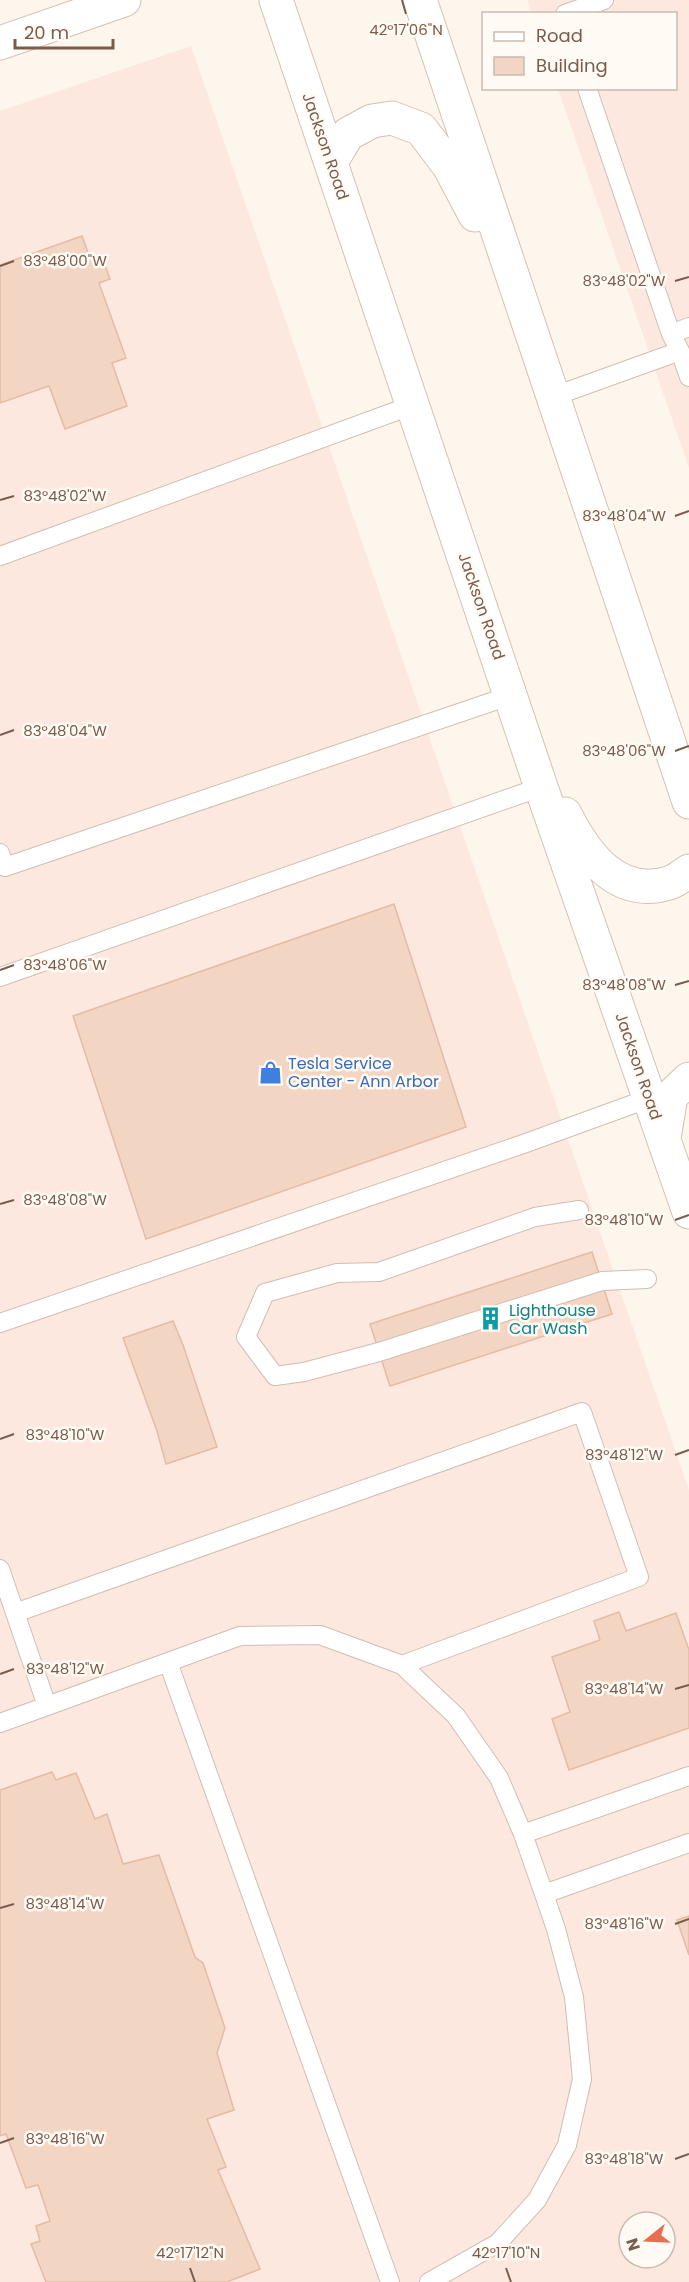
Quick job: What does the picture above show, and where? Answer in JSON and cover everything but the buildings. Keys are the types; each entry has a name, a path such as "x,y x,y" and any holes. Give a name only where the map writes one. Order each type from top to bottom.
{"main road":[{"path":"0,43 124,0"},
{"name":"Jackson Road","path":"276,0 542,787 689,1212"},
{"path":"420,0 689,802"},
{"path":"331,162 348,134 372,122 392,118 421,129 449,166 519,299"},
{"path":"529,746 578,840 608,874 645,887 670,883 689,871"},
{"path":"664,1138 671,1096 689,1079"}],"lane":[{"path":"571,12 604,0"},
{"path":"588,90 671,334 689,377"},
{"path":"671,334 689,327"},
{"path":"552,397 680,351"},
{"path":"0,556 413,405"},
{"path":"0,853 5,867 512,694"},
{"path":"0,977 542,787"},
{"path":"0,1323 515,1147 650,1098"},
{"path":"579,1210 535,1217 379,1272 337,1273 266,1293 246,1337 275,1376 304,1372 379,1352 602,1281 647,1279"},
{"path":"15,1613 582,1412 639,1577 402,1665"},
{"path":"0,1569 47,1706"},
{"path":"0,1723 240,1636 320,1635 402,1665 456,1716 500,1778 544,1894 574,1997 582,2079 567,2145 537,2200 498,2243 429,2282"},
{"path":"168,1662 390,2282"},
{"path":"523,1834 689,1776"},
{"path":"544,1894 689,1843"}],"shaded area":[{"path":"527,0 689,0 689,468 558,90 677,90 677,12 532,12"},
{"path":"191,46 689,1490 689,2282 0,2282 0,111"}],"place":[{"name":"Tesla Service Center - Ann Arbor","path":"270,1072"},
{"name":"Lighthouse Car Wash","path":"491,1319"}]}
